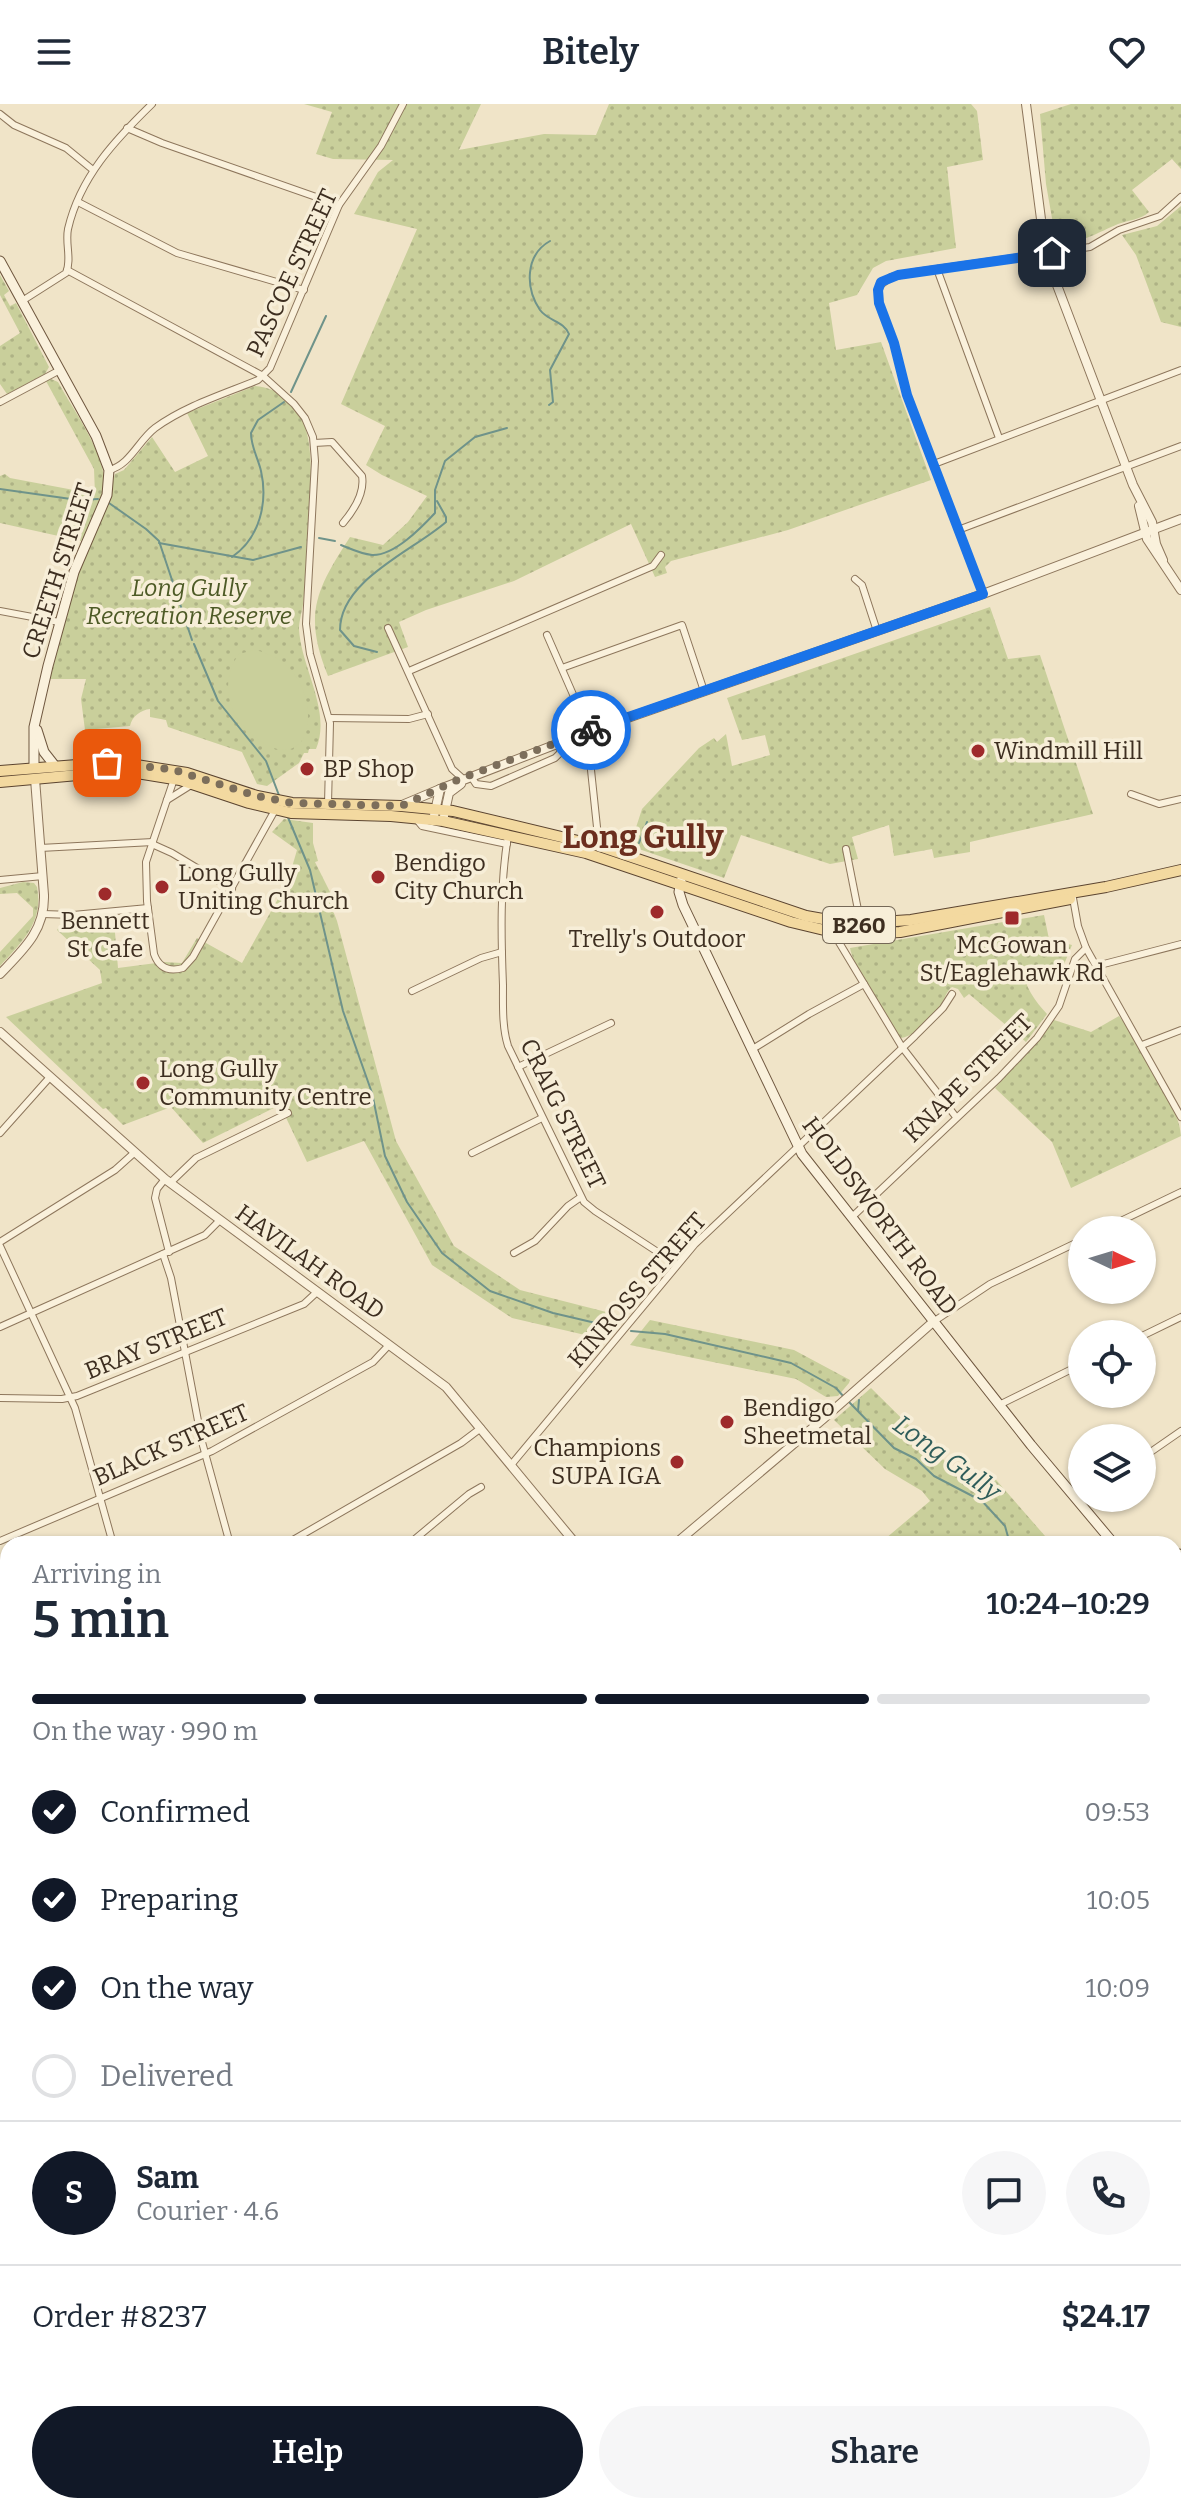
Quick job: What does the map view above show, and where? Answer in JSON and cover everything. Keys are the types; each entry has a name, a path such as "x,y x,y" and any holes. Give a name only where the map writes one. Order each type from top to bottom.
{"main road":[{"path":"0,261 102,446 109,470"},
{"name":"CREETH STREET","path":"34,774 35,723 59,622 74,572 107,495 109,470"},
{"path":"35,723 44,752 55,766"},
{"name":"B260","path":"0,782 55,766 118,763 164,768 282,807"},
{"name":"B260","path":"0,771 34,774 112,772 174,779 282,807 416,820 461,812 599,846 791,922 834,933 887,934 1181,870"},
{"name":"B260","path":"328,810 401,806 439,815 508,840 586,853 815,919 861,925 1073,895"},
{"path":"461,812 505,829 508,840"},
{"name":"HOLDSWORTH ROAD","path":"682,880 683,905 797,1146 999,1405 1068,1485"},
{"name":"HOLDSWORTH ROAD","path":"1090,1512 1108,1536"}],"street":[{"path":"22,301 59,279 67,270 67,236 93,170 106,151 152,104"},
{"name":"PASCOE STREET","path":"263,376 279,351 339,205 381,146 403,104"},
{"path":"1026,104 1047,254 1055,283 1149,531 1181,590"},
{"path":"0,114 14,125 66,148 93,170"},
{"path":"127,128 339,205"},
{"path":"983,594 904,385 894,343 879,303 879,286 891,277 1090,247 1119,230 1160,216 1181,197"},
{"path":"78,202 177,253 304,290"},
{"path":"937,269 999,438"},
{"path":"67,270 263,376 300,411 309,425 314,443 306,633 329,718 328,810"},
{"path":"0,402 60,370"},
{"path":"934,464 1181,370"},
{"name":"CREETH STREET","path":"109,470 122,465 146,436 163,423 263,376"},
{"path":"314,443 332,442 362,476 361,494 343,523"},
{"path":"958,530 1181,446"},
{"path":"401,806 451,783 588,732 983,594 1181,519"},
{"path":"409,671 653,566 661,555"},
{"path":"855,579 862,585 877,631"},
{"path":"0,611 59,622"},
{"path":"562,668 682,625 704,691"},
{"path":"388,628 452,769 451,783"},
{"path":"547,635 588,732 599,846"},
{"path":"329,718 409,719 428,714"},
{"path":"452,769 484,787 555,758 560,752 561,742"},
{"name":"CREETH STREET","path":"34,774 43,876 43,914"},
{"path":"439,815 452,790 468,778"},
{"path":"174,779 146,865 154,954 163,968 174,970 185,967 282,807"},
{"path":"167,800 193,784"},
{"path":"439,815 440,789"},
{"path":"1131,794 1159,804 1181,799"},
{"path":"416,820 427,827 508,840"},
{"path":"40,848 145,840 232,889"},
{"name":"CRAIG STREET","path":"508,840 502,952 505,1037 581,1197 595,1211 676,1264"},
{"path":"846,849 861,925"},
{"path":"0,880 43,876"},
{"path":"1073,895 1078,926 1086,948 1181,1115"},
{"path":"0,974 35,935 43,914 73,915 148,908"},
{"path":"834,933 902,1047 956,1117"},
{"path":"1096,966 1181,944"},
{"name":"KNAPE STREET","path":"852,1217 999,1078 1047,1026 1062,997 1075,959 1086,948"},
{"path":"412,991 481,958 502,952"},
{"path":"751,1050 864,984"},
{"name":"KINROSS STREET","path":"511,1465 676,1264 943,1008 952,994"},
{"path":"518,1067 611,1023"},
{"path":"1142,1045 1181,1030"},
{"name":"HAVILAH ROAD","path":"0,1032 168,1181 446,1387 569,1536"},
{"path":"0,1133 50,1077"},
{"path":"228,1536 205,1454 155,1198 157,1189 196,1158 288,1113"},
{"path":"472,1153 542,1118"},
{"path":"111,1536 71,1398 0,1244 115,1170 134,1153"},
{"path":"1131,1216 1181,1192"},
{"path":"514,1253 535,1241 568,1206 581,1197"},
{"path":"0,1327 208,1234 220,1220"},
{"path":"684,1536 933,1322 990,1284 1068,1247"},
{"name":"BRAY STREET","path":"0,1398 71,1398 304,1304 317,1292"},
{"path":"1156,1329 1181,1317"},
{"name":"BLACK STREET","path":"11,1536 205,1454 373,1362 389,1345"},
{"path":"999,1405 1068,1371"},
{"path":"300,1536 461,1443 481,1428"},
{"path":"1156,1448 1181,1431"},
{"path":"419,1536 481,1487"}],"green space":[{"path":"304,104 481,104 459,150 544,134 596,135 609,104 971,104 977,111 983,160 947,167 956,248 886,261 873,268 857,295 829,303 836,350 881,342 931,480 788,530 671,561 665,567 667,573 655,577 631,524 514,581 399,622 408,647 328,676 320,654 315,619 317,603 329,572 350,537 383,545 408,522 427,496 366,465 385,426 341,404 417,229 354,214 378,172 393,160 333,159 316,154 332,112"},
{"path":"1071,104 1181,104 1181,169 1172,159 1132,190 1149,212 1146,215 1062,245 1056,241 1046,184 1040,114"},
{"path":"1181,206 1181,327 1161,322 1136,255 1122,235 1157,226"},
{"path":"0,275 9,291 4,295 10,306 16,303 49,367 45,374 7,394 0,384 0,346 20,333 0,295"},
{"path":"51,379 58,382 88,434 104,477 100,503 81,541 0,523 0,476 5,474 10,478 95,494 94,469 46,381"},
{"name":"Long Gully Recreation Reserve","path":"255,386 277,392 293,404 303,420 308,440 311,484 299,629 320,720 316,749 309,749 299,763 267,786 257,784 242,752 168,727 166,720 150,717 150,709 137,714 130,726 85,730 81,699 86,679 50,679 78,572 107,505 115,474 124,470 152,437 175,472 208,456 187,413"},
{"path":"990,607 1008,659 1040,655 1093,814 970,842 970,852 934,858 932,849 894,856 889,825 852,837 858,859 830,864 741,835 724,878 630,846 642,809 699,748 714,738 717,742 726,734 732,766 770,755 765,735 742,740 727,698"},
{"path":"254,650 266,653 285,665 293,672 304,692 307,728 303,739 295,747 275,749 265,744 246,729 234,713 228,690 231,668 239,654"},
{"path":"284,819 313,823 313,843 318,861 315,862 330,892 330,903 396,1141 454,1246 520,1290 618,1315 598,1338 512,1318 432,1265 364,1141 307,1162 280,1105 203,1143 171,1107 123,1125 6,1017 102,983 100,970 57,930 62,923 114,921 118,968 182,963 197,938 242,963 288,881 297,850 272,832"},
{"path":"23,882 34,883 37,887 37,911 29,931 0,966 0,952 33,916 33,908 17,893 0,894 0,888"},
{"path":"1044,915 1049,939 1072,945 1058,979 1023,969 1031,993 1047,1014 1026,1042 969,994 964,998 958,989 952,987 939,1008 918,1030 901,1038 857,968 850,948"},
{"path":"1119,1016 1166,1092 1181,1136 1071,1188 1052,1142 995,1088 1054,1020 1091,1032"},
{"path":"650,1320 794,1350 850,1380 838,1396 826,1397 796,1379 630,1345"},
{"path":"871,1388 959,1475 969,1467 984,1478 990,1473 1045,1536 888,1536 930,1501 922,1491 885,1469 834,1420"}],"waterway":[{"path":"549,405 553,402 550,370 569,334 540,310 532,292 530,272 536,255 550,241"},
{"path":"291,392 326,316"},
{"path":"232,557 249,540 262,507 263,483 251,433 258,420 284,402"},
{"path":"341,545 372,555 398,546 435,513 435,490 445,461 475,437 507,428"},
{"name":"Long Gully","path":"0,489 78,500 98,499"},
{"path":"377,652 354,646 340,630 343,612 352,596 381,568 446,522 437,501"},
{"name":"Long Gully","path":"109,503 159,541 192,640"},
{"path":"319,538 335,541"},
{"path":"159,543 253,560 301,547"},
{"name":"Long Gully","path":"194,644 218,701 266,761 280,798"},
{"name":"Long Gully","path":"287,815 310,870 343,1011 372,1093 385,1156 407,1202 442,1253 490,1291 553,1313 617,1328"},
{"path":"639,843 647,822"},
{"name":"Long Gully","path":"631,1331 665,1334 791,1363 836,1388 844,1397"},
{"name":"Long Gully","path":"858,1411 859,1400"},
{"name":"Long Gully","path":"849,1402 894,1448 916,1459 934,1476 982,1501 1005,1526 1008,1536"}],"way so far":[{"path":"107,763 171,769 282,802 328,806 401,806 462,778 591,730"}],"place":[{"name":"Windmill Hill","path":"978,751"},
{"name":"BP Shop","path":"307,769"},
{"name":"Bendigo City Church","path":"378,877"},
{"name":"Long Gully Uniting Church","path":"162,887"},
{"name":"Bennett St Cafe","path":"105,894"},
{"name":"Trelly's Outdoor","path":"657,912"},
{"name":"McGowan St/Eaglehawk Rd","path":"1012,918"},
{"name":"Long Gully Community Centre","path":"143,1083"},
{"name":"Bendigo Sheetmetal","path":"727,1422"},
{"name":"Champions SUPA IGA","path":"677,1462"}],"district":[{"name":"Long Gully","path":"643,837"}],"route":[{"path":"591,730 983,594 907,395 894,343 879,303 878,290 881,282 898,275 1052,253"}]}
